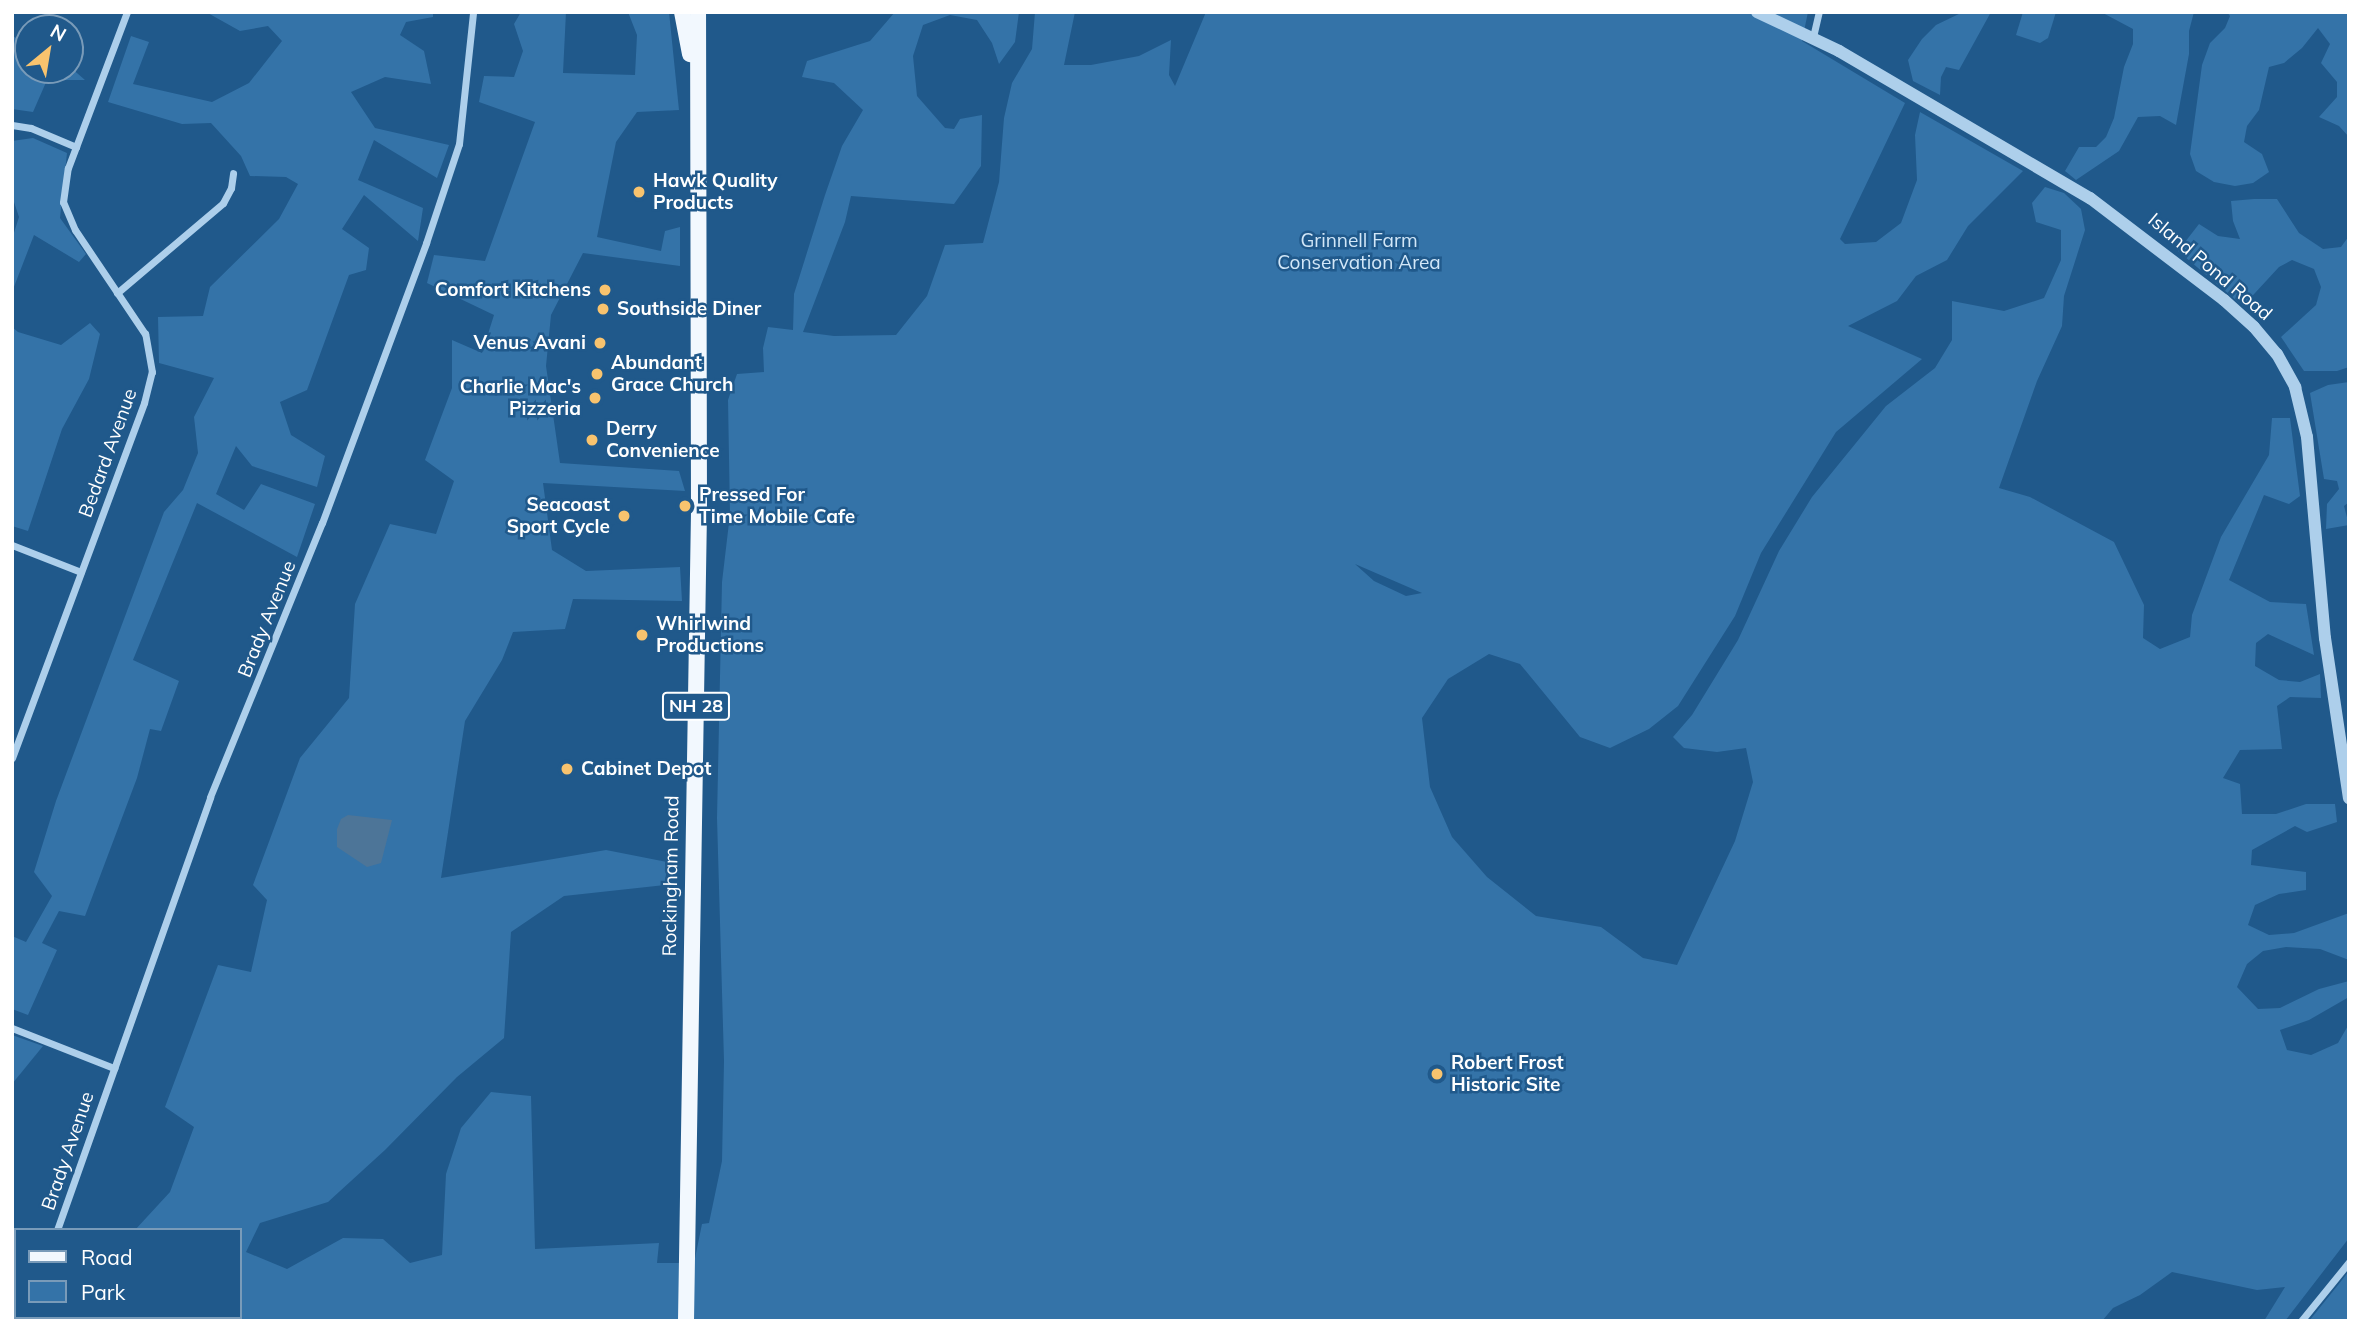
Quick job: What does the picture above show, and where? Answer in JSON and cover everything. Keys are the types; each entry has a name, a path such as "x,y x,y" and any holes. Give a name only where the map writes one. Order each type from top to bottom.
{"main road":[{"name":"NH 28","path":"682,12 697,92"},
{"name":"Rockingham Road","path":"686,1321 699,513 701,282 698,12"}],"street":[{"name":"Bedard Avenue","path":"12,758 144,403 152,372 151,352 145,334 67,216 64,189 76,147 127,12"},
{"name":"Brady Avenue","path":"58,1228 210,797 322,523 426,243 459,144 473,12"},
{"name":"Island Pond Road","path":"1757,12 1813,37 2112,213 2224,300 2254,327 2277,354 2295,387 2306,438 2325,638 2349,797"},
{"path":"1813,37 1819,12"},
{"path":"12,125 31,128 76,147"},
{"path":"117,293 223,203 231,188 233,173"},
{"path":"12,545 82,572"},
{"path":"12,1028 114,1068"},
{"path":"2301,1321 2349,1262"}],"green space":[{"path":"206,12 433,12 433,17 406,22 400,35 424,51 431,84 385,77 351,92 375,128 449,145 437,178 374,140 358,180 423,208 418,241 364,195 342,229 369,248 366,270 349,275 307,390 280,402 291,435 325,456 317,487 252,466 236,446 216,494 244,510 261,484 315,504 297,557 197,503 133,660 179,681 161,731 150,729 137,778 85,916 59,911 42,943 57,950 28,1015 12,1009 12,936 26,942 52,896 34,872 56,801 164,512 183,490 198,453 194,417 214,378 159,363 158,317 203,316 210,287 279,219 298,184 286,177 250,176 241,156 211,123 182,124 108,102 131,36 149,42 133,84 212,102 249,83 282,41 268,26 240,31"},
{"name":"Grinnell Farm Conservation Area","path":"521,12 566,12 563,73 635,75 637,35 628,12 669,12 679,110 637,112 616,142 597,237 661,251 665,231 680,227 680,266 583,253 551,315 546,366 560,463 679,471 685,491 543,483 552,550 586,571 680,567 682,601 573,599 565,629 513,632 502,660 465,721 441,878 606,850 667,862 665,885 564,896 511,932 504,1038 457,1077 385,1150 328,1202 260,1223 246,1252 287,1269 343,1238 383,1239 410,1263 442,1255 446,1174 461,1128 491,1092 531,1096 535,1249 659,1243 657,1263 694,1263 702,1224 709,1223 722,1161 724,1061 717,818 722,582 730,514 728,400 737,374 764,372 763,348 768,327 793,330 794,294 825,195 842,146 863,110 834,83 802,77 807,61 870,41 895,12 1019,12 1015,42 999,64 992,43 977,20 950,15 923,25 913,56 917,96 945,128 954,129 960,119 982,115 981,166 954,204 851,196 845,222 803,332 834,336 896,335 927,296 945,245 983,243 999,182 1004,118 1012,83 1032,49 1035,12 1075,12 1064,65 1091,65 1139,56 1171,40 1169,75 1175,86 1206,12 1808,12 1802,41 1905,103 1840,239 1845,244 1876,242 1901,223 1917,180 1915,135 1920,112 2023,171 1968,226 1947,260 1916,276 1897,301 1848,326 1922,359 1836,432 1761,553 1735,616 1678,706 1649,729 1610,748 1580,737 1520,664 1489,654 1448,679 1422,718 1430,787 1452,837 1487,877 1536,916 1601,927 1643,958 1677,965 1735,841 1753,782 1746,748 1717,752 1684,748 1673,737 1692,715 1738,640 1779,551 1812,497 1886,406 1935,368 1952,340 1952,301 2004,311 2044,298 2061,260 2061,230 2036,222 2032,203 2045,187 2064,193 2081,209 2085,230 2064,296 2062,326 2037,381 1999,488 2030,497 2114,542 2144,605 2143,638 2160,649 2190,637 2192,615 2221,537 2269,455 2272,418 2290,418 2300,496 2289,504 2264,495 2229,580 2270,602 2306,604 2314,655 2268,634 2256,643 2255,666 2279,680 2300,682 2320,674 2321,698 2290,697 2277,706 2282,749 2240,750 2223,778 2240,784 2242,814 2276,814 2306,804 2335,804 2337,822 2307,832 2295,826 2252,850 2251,865 2306,872 2306,890 2279,894 2255,905 2248,925 2269,935 2294,933 2349,913 2349,960 2320,949 2286,947 2263,951 2247,964 2237,987 2258,1009 2280,1008 2319,989 2349,981 2349,997 2309,1020 2280,1030 2287,1050 2311,1055 2338,1043 2349,1024 2349,1238 2285,1321 2264,1321 2285,1287 2257,1290 2172,1272 2140,1295 2113,1308 2102,1321 96,1321 242,1319 242,1228 137,1228 170,1192 194,1127 165,1107 218,965 251,972 267,900 253,885 300,758 349,698 355,604 390,524 436,534 454,481 425,460 452,388 452,340 482,353 494,315 427,283 434,255 485,261 535,122 479,102 484,76 514,77 523,51 514,24","holes":["1355,564 1422,593 1406,596 1374,581"]},
{"path":"1963,12 1991,12 1959,70 1946,67 1941,77 1940,95 1913,81 1908,60 1922,39 1936,25"},
{"path":"2023,12 2056,12 2048,38 2040,43 2016,35"},
{"path":"2101,12 2194,12 2189,31 2189,54 2176,125 2160,116 2138,117 2119,151 2076,180 2065,171 2079,147 2096,147 2106,137 2114,118 2124,67 2133,44 2133,29"},
{"path":"2227,12 2349,12 2349,137 2339,126 2319,117 2337,97 2337,82 2321,63 2330,44 2318,28 2302,48 2284,63 2269,67 2259,110 2247,126 2244,142 2262,154 2269,172 2253,183 2235,186 2214,182 2196,171 2190,154 2202,65 2210,43 2225,28 2230,16"},
{"path":"12,36 14,84 45,84 33,112 12,109"},
{"path":"33,138 67,153 60,218 86,254 79,262 34,235 12,292 12,239 19,217 12,196 12,141"},
{"path":"2277,199 2299,233 2323,249 2341,247 2349,236 2349,367 2337,371 2304,371 2281,337 2316,305 2321,287 2314,269 2292,260 2279,267 2243,306 2178,251 2199,224 2218,236 2240,239 2233,221 2231,201"},
{"path":"90,323 100,334 89,379 62,429 28,531 12,526 12,327 18,332 61,345"},
{"path":"2349,382 2349,502 2344,506 2349,525 2326,529 2327,504 2339,489 2337,481 2324,479 2310,393 2328,385"},
{"path":"12,1035 43,1046 12,1084"},
{"path":"2349,1271 2349,1321 2309,1321 2338,1285"}],"shaded area":[{"path":"348,815 392,820 381,863 367,867 337,847 337,829 341,819"}],"place":[{"name":"Hawk Quality Products","path":"639,192"},
{"name":"Comfort Kitchens","path":"605,290"},
{"name":"Southside Diner","path":"603,309"},
{"name":"Venus Avani","path":"600,343"},
{"name":"Abundant Grace Church","path":"597,374"},
{"name":"Charlie Mac's Pizzeria","path":"595,398"},
{"name":"Derry Convenience","path":"592,440"},
{"name":"Pressed For Time Mobile Cafe","path":"685,506"},
{"name":"Seacoast Sport Cycle","path":"624,516"},
{"name":"Whirlwind Productions","path":"642,635"},
{"name":"Cabinet Depot","path":"567,769"},
{"name":"Robert Frost Historic Site","path":"1437,1074"}]}
